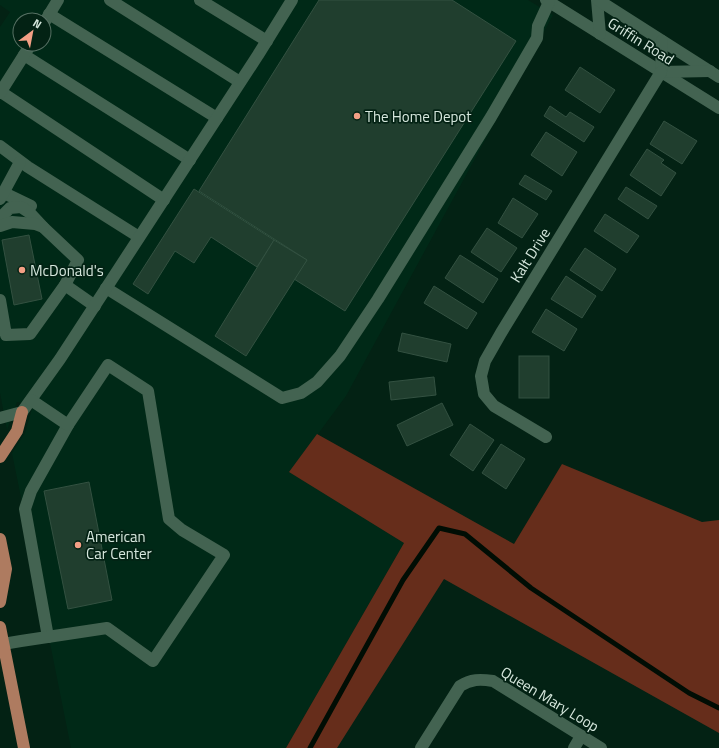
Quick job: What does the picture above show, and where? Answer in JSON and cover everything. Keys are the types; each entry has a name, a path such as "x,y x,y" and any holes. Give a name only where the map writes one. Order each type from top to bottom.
{"main road":[{"path":"0,457 17,431 22,412"},
{"path":"0,540 6,569 0,602"},
{"path":"0,628 24,748"}],"street":[{"path":"51,12 58,0"},
{"path":"110,0 240,82"},
{"path":"200,0 267,41"},
{"path":"106,288 282,398 301,393 317,382 340,356 378,299 492,117 537,38 538,26 547,1 563,0"},
{"path":"598,0 600,34"},
{"name":"Griffin Road","path":"598,0 714,74"},
{"path":"0,418 22,412 60,359 267,41 289,1"},
{"name":"Griffin Road","path":"547,1 719,108"},
{"path":"52,22 217,118"},
{"path":"662,41 661,72 714,74"},
{"path":"164,200 0,93 24,54 190,160"},
{"name":"Kalt Drive","path":"546,437 494,406 484,394 481,376 484,362 500,333 661,72"},
{"path":"0,146 20,162 139,237"},
{"path":"20,162 2,196 28,203 35,208 43,227"},
{"path":"0,218 10,208 21,207 30,213 78,260 65,285 30,334 6,335 0,300"},
{"path":"0,226 12,222 35,224 43,227"},
{"path":"65,285 95,306"},
{"path":"3,644 108,628 153,661 224,556 182,530 169,519 148,391 108,366 68,425 31,491 25,509 48,637"},
{"path":"31,400 68,425"},
{"name":"Queen Mary Loop","path":"420,748 460,686 468,681 480,679 493,681 601,748"},
{"path":"574,748 581,736"}],"shaded area":[{"path":"0,0 528,0 553,15 346,396 290,472 404,543 286,748 71,748 12,453 25,433 33,405 17,402 7,430 0,393 0,27 10,12 0,5"},
{"path":"317,434 514,544 562,464 702,522 719,520 719,733 444,579 337,748 286,748 404,543 289,472"}],"building":[{"name":"The Home Depot","path":"319,0 452,0 516,41 345,311 294,279 307,260 199,191"},
{"path":"580,67 615,90 600,113 565,90"},
{"path":"550,106 566,117 570,112 594,127 584,142 544,116"},
{"path":"664,121 697,141 682,164 650,144"},
{"path":"546,132 577,152 562,176 531,155"},
{"path":"647,149 664,160 661,163 676,173 661,196 630,175"},
{"path":"525,175 552,191 546,200 519,184"},
{"path":"626,187 657,206 648,219 618,199"},
{"path":"194,189 274,240 257,267 211,237 194,263 175,251 148,294 133,284"},
{"path":"513,198 538,214 522,238 498,223"},
{"path":"605,214 639,236 627,253 594,231"},
{"path":"487,228 517,248 501,272 471,252"},
{"name":"McDonald's","path":"29,235 42,299 14,305 2,240"},
{"path":"274,240 307,260 246,356 215,336"},
{"path":"585,248 616,269 602,291 570,270"},
{"path":"460,255 498,279 483,303 445,278"},
{"path":"566,276 596,296 582,318 551,299"},
{"path":"434,286 477,313 467,329 424,303"},
{"path":"546,309 577,329 564,351 532,332"},
{"path":"402,333 451,344 447,362 398,351"},
{"path":"519,356 549,356 549,398 519,398"},
{"path":"434,377 436,395 391,400 389,382"},
{"path":"442,403 453,425 407,446 397,425"},
{"path":"470,424 494,440 473,471 450,455"},
{"path":"501,444 525,459 506,489 482,473"},
{"name":"American Car Center","path":"89,482 112,600 68,609 44,491"}],"waterway":[{"path":"310,748 403,580 439,528 465,534 531,588 689,693 719,708"}],"place":[{"name":"The Home Depot","path":"357,116"},
{"name":"McDonald's","path":"22,270"},
{"name":"American Car Center","path":"78,545"}]}
